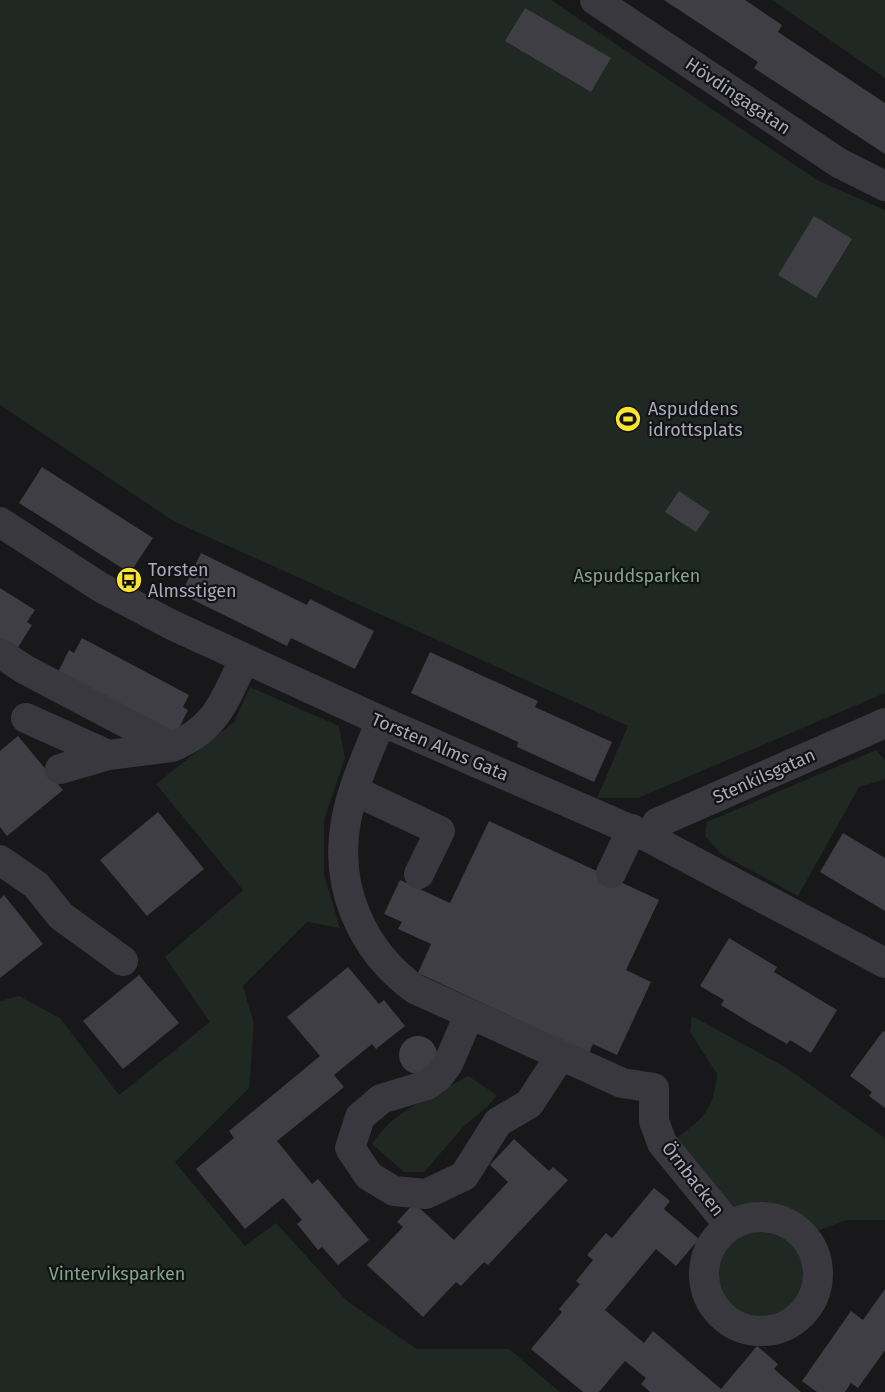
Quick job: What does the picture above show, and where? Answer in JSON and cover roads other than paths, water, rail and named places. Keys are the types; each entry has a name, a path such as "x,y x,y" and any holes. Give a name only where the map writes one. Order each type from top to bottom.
{"street":[{"name":"Hövdingagatan","path":"594,0 839,163 885,186"},
{"name":"Torsten Alms Gata","path":"0,522 100,587 244,660 381,722 641,833 885,963"},
{"path":"0,653 24,669 172,747"},
{"path":"60,769 108,755 172,747 195,737 219,712 244,660"},
{"path":"26,718 108,755"},
{"name":"Örnbacken","path":"381,722 346,821 343,873 348,901 361,928 395,975 414,989 622,1083 654,1088 654,1121 662,1143 729,1225"},
{"name":"Stenkilsgatan","path":"611,873 641,833 657,823 885,723"},
{"path":"355,791 440,831 420,874"},
{"path":"0,860 36,885 61,916 123,961"},
{"path":"469,1015 448,1064 439,1076 427,1085 402,1090 381,1099 360,1117 350,1148 369,1176 394,1191 426,1194 464,1176 498,1122 529,1104 561,1055"}],"place":[{"name":"Aspuddens idrottsplats","path":"628,419"},
{"name":"Torsten Almsstigen","path":"129,580"}],"park label":[{"name":"Aspuddsparken","path":"637,576"},
{"name":"Vinterviksparken","path":"117,1274"}]}
